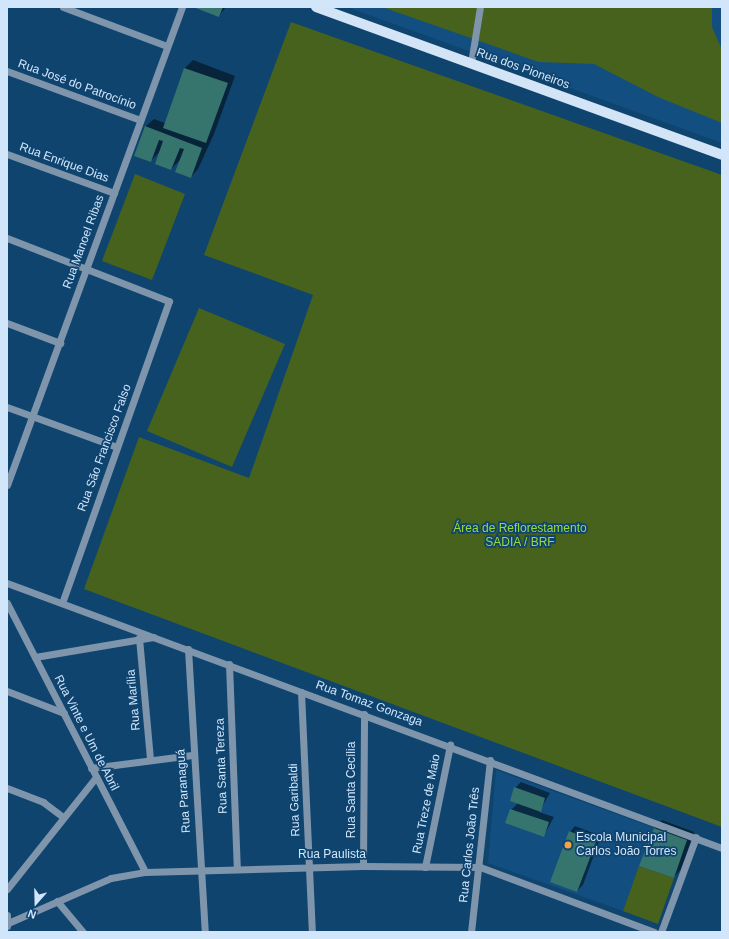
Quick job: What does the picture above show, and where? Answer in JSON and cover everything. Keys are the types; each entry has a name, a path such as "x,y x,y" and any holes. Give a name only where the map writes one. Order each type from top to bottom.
{"main road":[{"name":"Rua dos Pioneiros","path":"316,7 722,155"}],"street":[{"path":"63,7 167,46"},
{"name":"Rua Manoel Ribas","path":"7,485 182,7"},
{"path":"471,63 480,7"},
{"name":"Rua José do Patrocínio","path":"7,72 140,120"},
{"name":"Rua Enrique Dias","path":"7,154 114,193"},
{"path":"7,238 86,269"},
{"name":"Rua São Francisco Falso","path":"62,603 169,301 86,269"},
{"path":"7,323 60,343"},
{"path":"7,407 117,447"},
{"name":"Rua Tomaz Gonzaga","path":"7,583 155,636 301,692 450,745 722,848"},
{"name":"Rua Vinte e Um de Abril","path":"7,603 145,872"},
{"path":"35,657 155,636"},
{"name":"Rua Marília","path":"139,638 150,760"},
{"name":"Rua Paranaguá","path":"188,649 192,755 205,932"},
{"name":"Rua Santa Tereza","path":"229,664 237,868"},
{"path":"7,691 64,713"},
{"name":"Rua Garibaldi","path":"301,692 312,932"},
{"name":"Rua Santa Cecília","path":"363,866 364,714"},
{"name":"Rua Treze de Maio","path":"425,868 450,745"},
{"path":"91,768 192,755"},
{"name":"Rua Carlos João Três","path":"471,932 480,867 490,760"},
{"path":"7,889 96,777"},
{"path":"7,788 43,802 64,817"},
{"path":"661,932 696,838"},
{"name":"Rua Paulista","path":"7,925 57,901 111,878 145,872 309,865 425,868 480,867 654,932"},
{"path":"57,901 83,932"},
{"path":"7,915 7,925"}],"shaded area":[{"path":"347,7 722,7 722,143"},
{"name":"Escola Municipal Carlos João Torres","path":"496,770 654,828 623,911 488,863"}],"green space":[{"path":"382,7 712,7 712,27 722,50 722,123 658,97 594,64 539,62"},
{"name":"Área de Reflorestamento SADIA / BRF","path":"291,22 722,175 722,827 84,589 139,437 249,478 313,295 204,255"},
{"path":"135,174 185,194 152,280 102,261"},
{"path":"199,308 285,344 232,467 147,431"},
{"path":"639,866 674,878 658,924 623,911"}],"building":[{"path":"193,7 223,7 219,17"},
{"path":"184,68 228,83 206,143 163,128"},
{"path":"145,126 202,148 191,178 175,172 184,149 180,148 171,170 155,164 163,141 159,140 151,162 134,156"},
{"path":"514,787 545,798 541,812 510,801"},
{"path":"510,809 549,822 544,837 505,823"},
{"path":"654,828 687,840 674,878 639,866"},
{"path":"569,831 596,842 577,892 550,882"}],"place":[{"name":"Escola Municipal Carlos João Torres","path":"568,845"}]}
